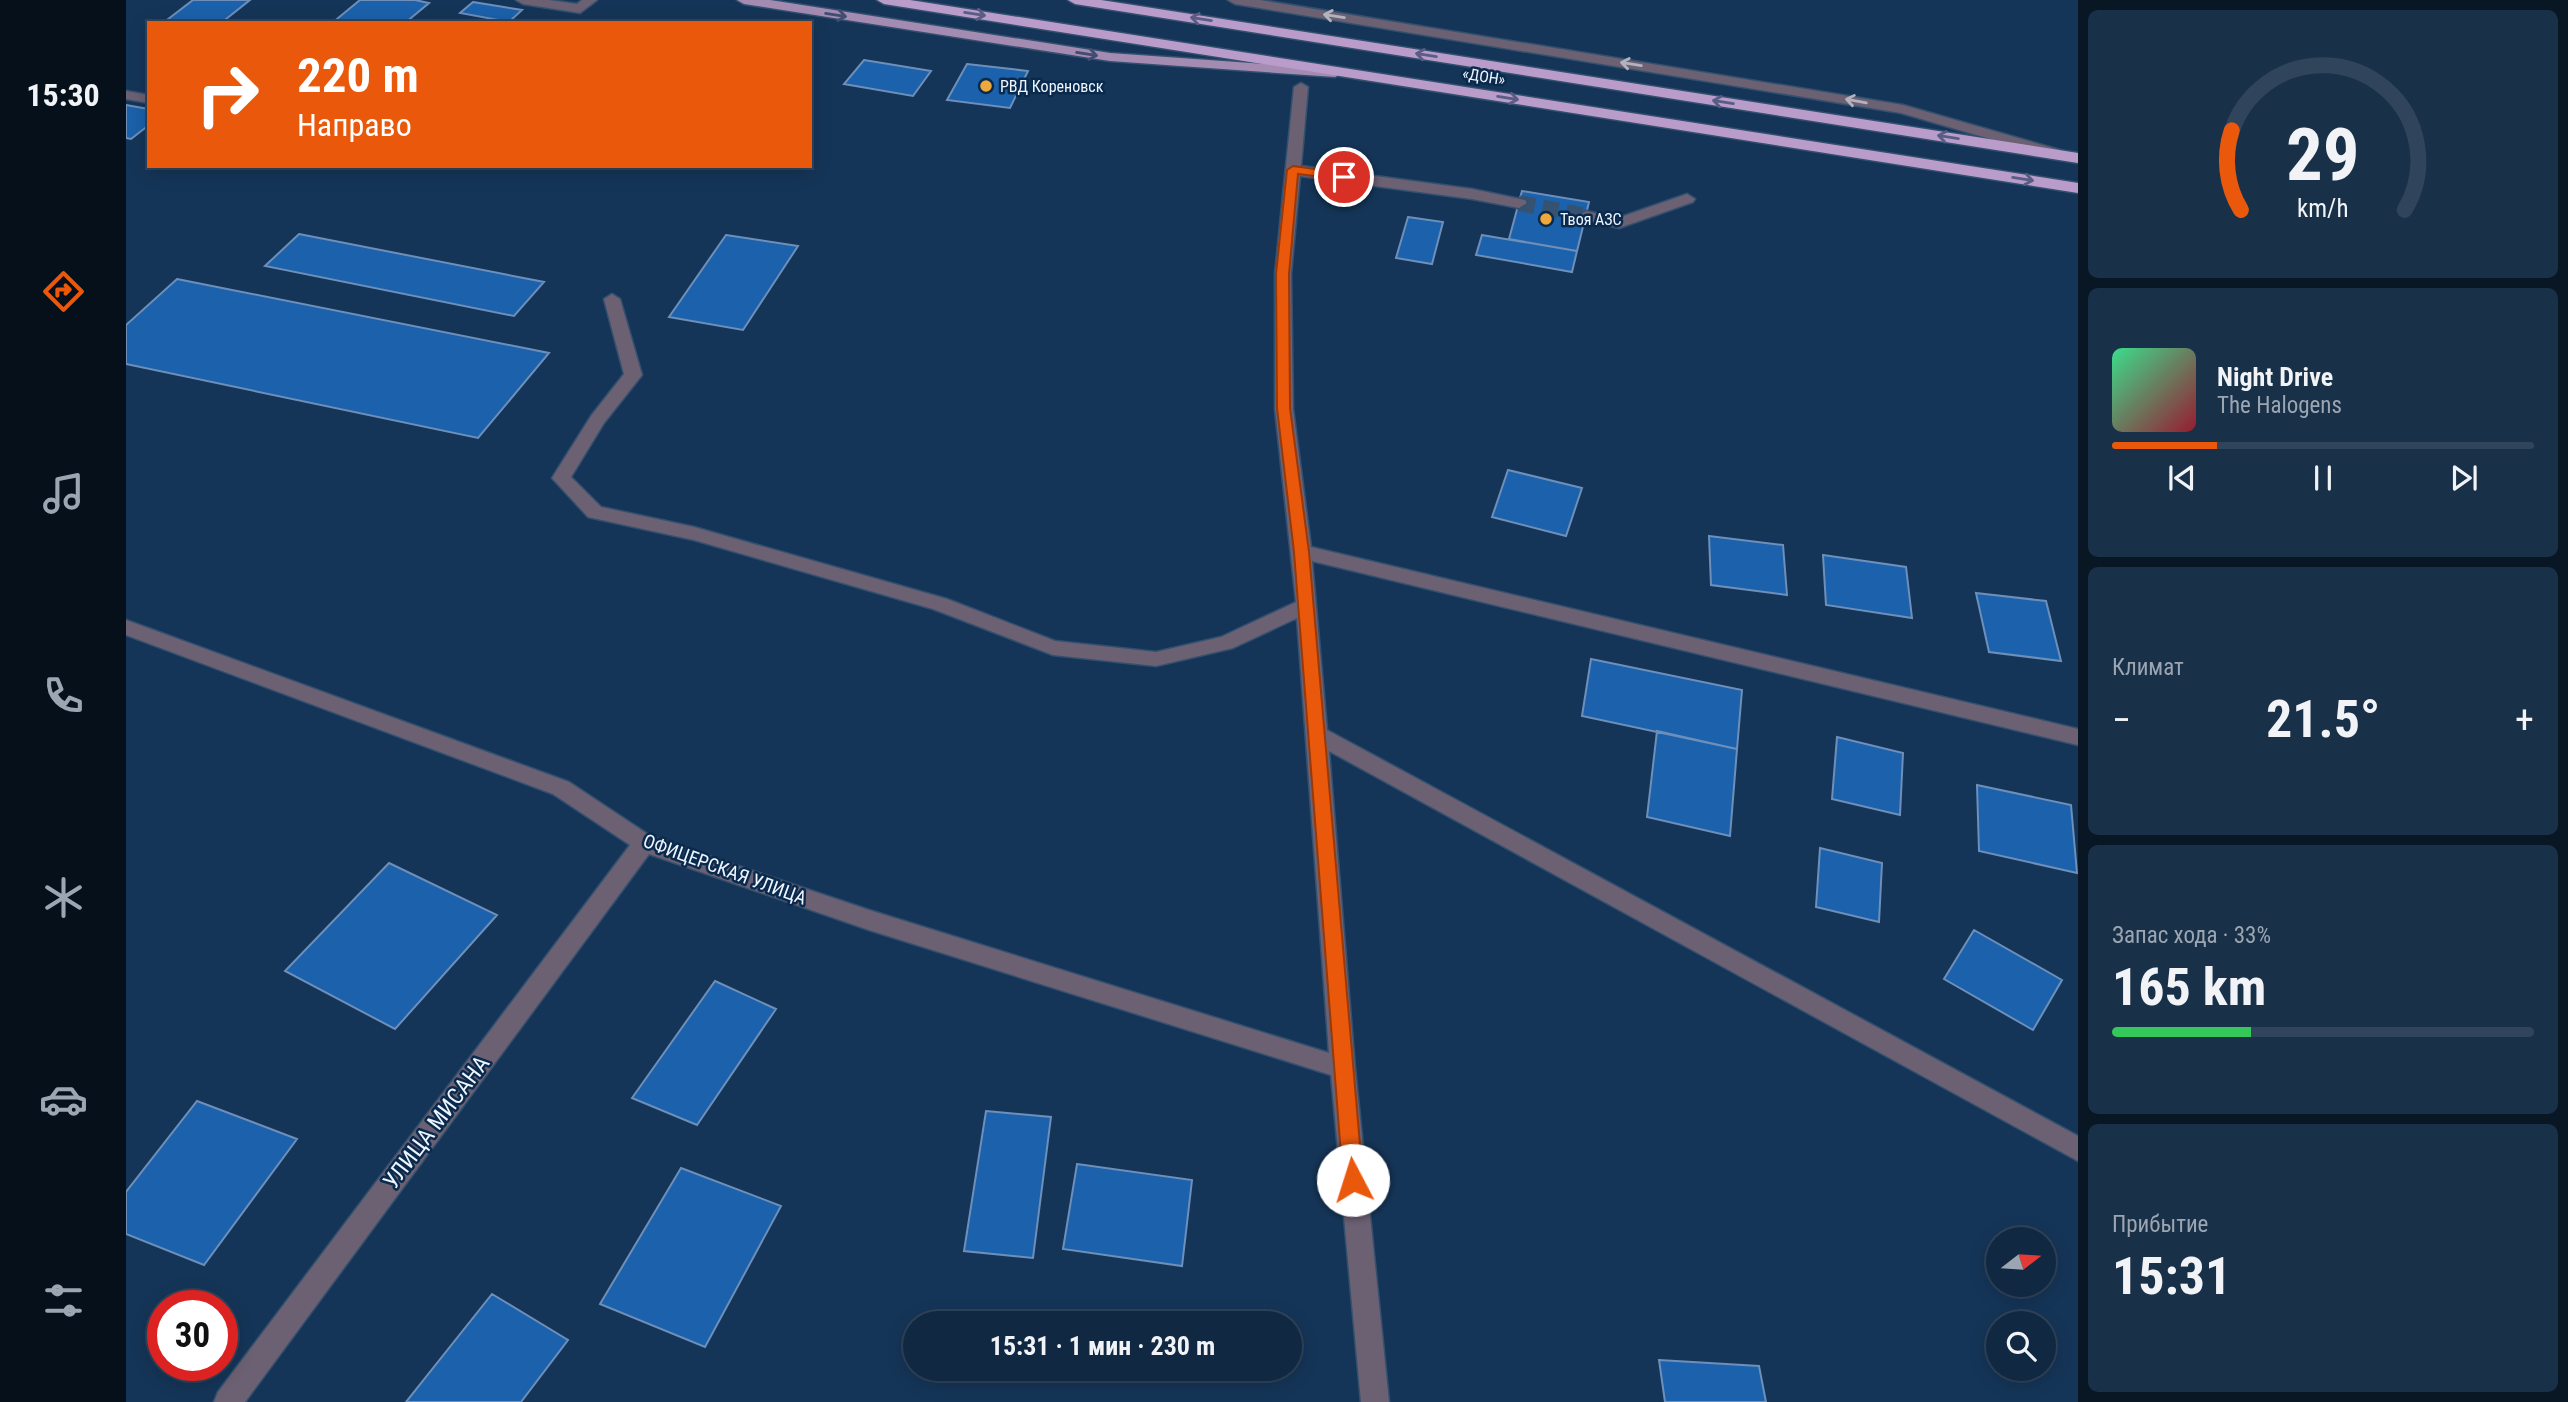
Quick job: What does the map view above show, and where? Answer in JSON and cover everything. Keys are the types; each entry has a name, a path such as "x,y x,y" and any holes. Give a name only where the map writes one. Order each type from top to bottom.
{"highway":[{"name":"«ДОН»","path":"884,0 2078,188"},
{"name":"«ДОН»","path":"1075,0 2071,157"}],"main road":[{"path":"744,0 1110,57 1368,75"}],"street":[{"path":"523,0 580,9 590,0"},
{"path":"1235,0 1903,109 2071,157"},
{"path":"1264,0 1279,6"},
{"path":"1301,87 1283,274 1283,408 1302,552 1343,1068 1375,1402"},
{"path":"126,94 147,99"},
{"path":"1293,170 1472,194 1519,203"},
{"path":"1586,216 1619,223 1687,199"},
{"path":"612,299 633,375 597,420 561,478 595,512 694,534 940,604 1053,648 1156,659 1226,643 1306,606"},
{"path":"1302,552 2078,737"},
{"name":"ОФИЦЕРСКАЯ УЛИЦА","path":"126,627 561,788 644,843 869,920 1343,1068"},
{"path":"1316,734 2078,1149"},
{"name":"УЛИЦА МИСАНА","path":"228,1402 644,843"}],"building":[{"path":"193,0 250,0 224,21 166,21"},
{"path":"360,0 415,0 429,3 407,21 334,21"},
{"path":"473,2 522,10 510,21 460,13"},
{"path":"864,60 931,71 913,96 844,84"},
{"path":"967,64 1028,71 1010,108 947,100"},
{"path":"126,105 147,109 147,127 131,139 126,138"},
{"path":"1522,191 1589,202 1577,251 1509,239"},
{"path":"1408,217 1443,222 1432,264 1396,258"},
{"path":"299,234 544,282 514,316 265,266"},
{"path":"726,235 798,246 743,330 669,317"},
{"path":"1482,235 1577,251 1572,272 1476,255"},
{"path":"177,279 549,353 478,438 126,364 126,325"},
{"path":"1508,470 1582,488 1566,536 1492,517"},
{"path":"1709,536 1783,545 1787,595 1711,585"},
{"path":"1823,555 1906,567 1912,618 1826,605"},
{"path":"1976,593 2046,601 2061,661 1989,652"},
{"path":"1591,659 1742,690 1737,749 1582,716"},
{"path":"1657,731 1737,749 1730,836 1647,817"},
{"path":"1837,737 1903,753 1900,815 1832,799"},
{"path":"1977,785 2071,805 2077,873 1979,851"},
{"path":"1820,848 1882,863 1879,922 1816,907"},
{"path":"389,863 497,915 395,1029 285,971"},
{"path":"1974,930 2062,980 2033,1030 1944,979"},
{"path":"715,981 776,1009 697,1125 632,1098"},
{"path":"197,1101 297,1139 204,1265 126,1234 126,1192"},
{"path":"986,1111 1051,1117 1033,1258 964,1251"},
{"path":"1077,1164 1192,1180 1182,1266 1063,1249"},
{"path":"681,1168 781,1206 705,1347 600,1304"},
{"path":"492,1294 568,1340 521,1402 406,1402"},
{"path":"1659,1360 1759,1366 1766,1402 1665,1402"}],"tunnel":[{"path":"1519,203 1586,216"}],"place":[{"name":"РВД Кореновск","path":"986,86"},
{"name":"Твоя АЗС","path":"1546,219"}],"route":[{"path":"1344,177 1293,170 1283,274 1283,408 1302,552 1353,1180"}]}
